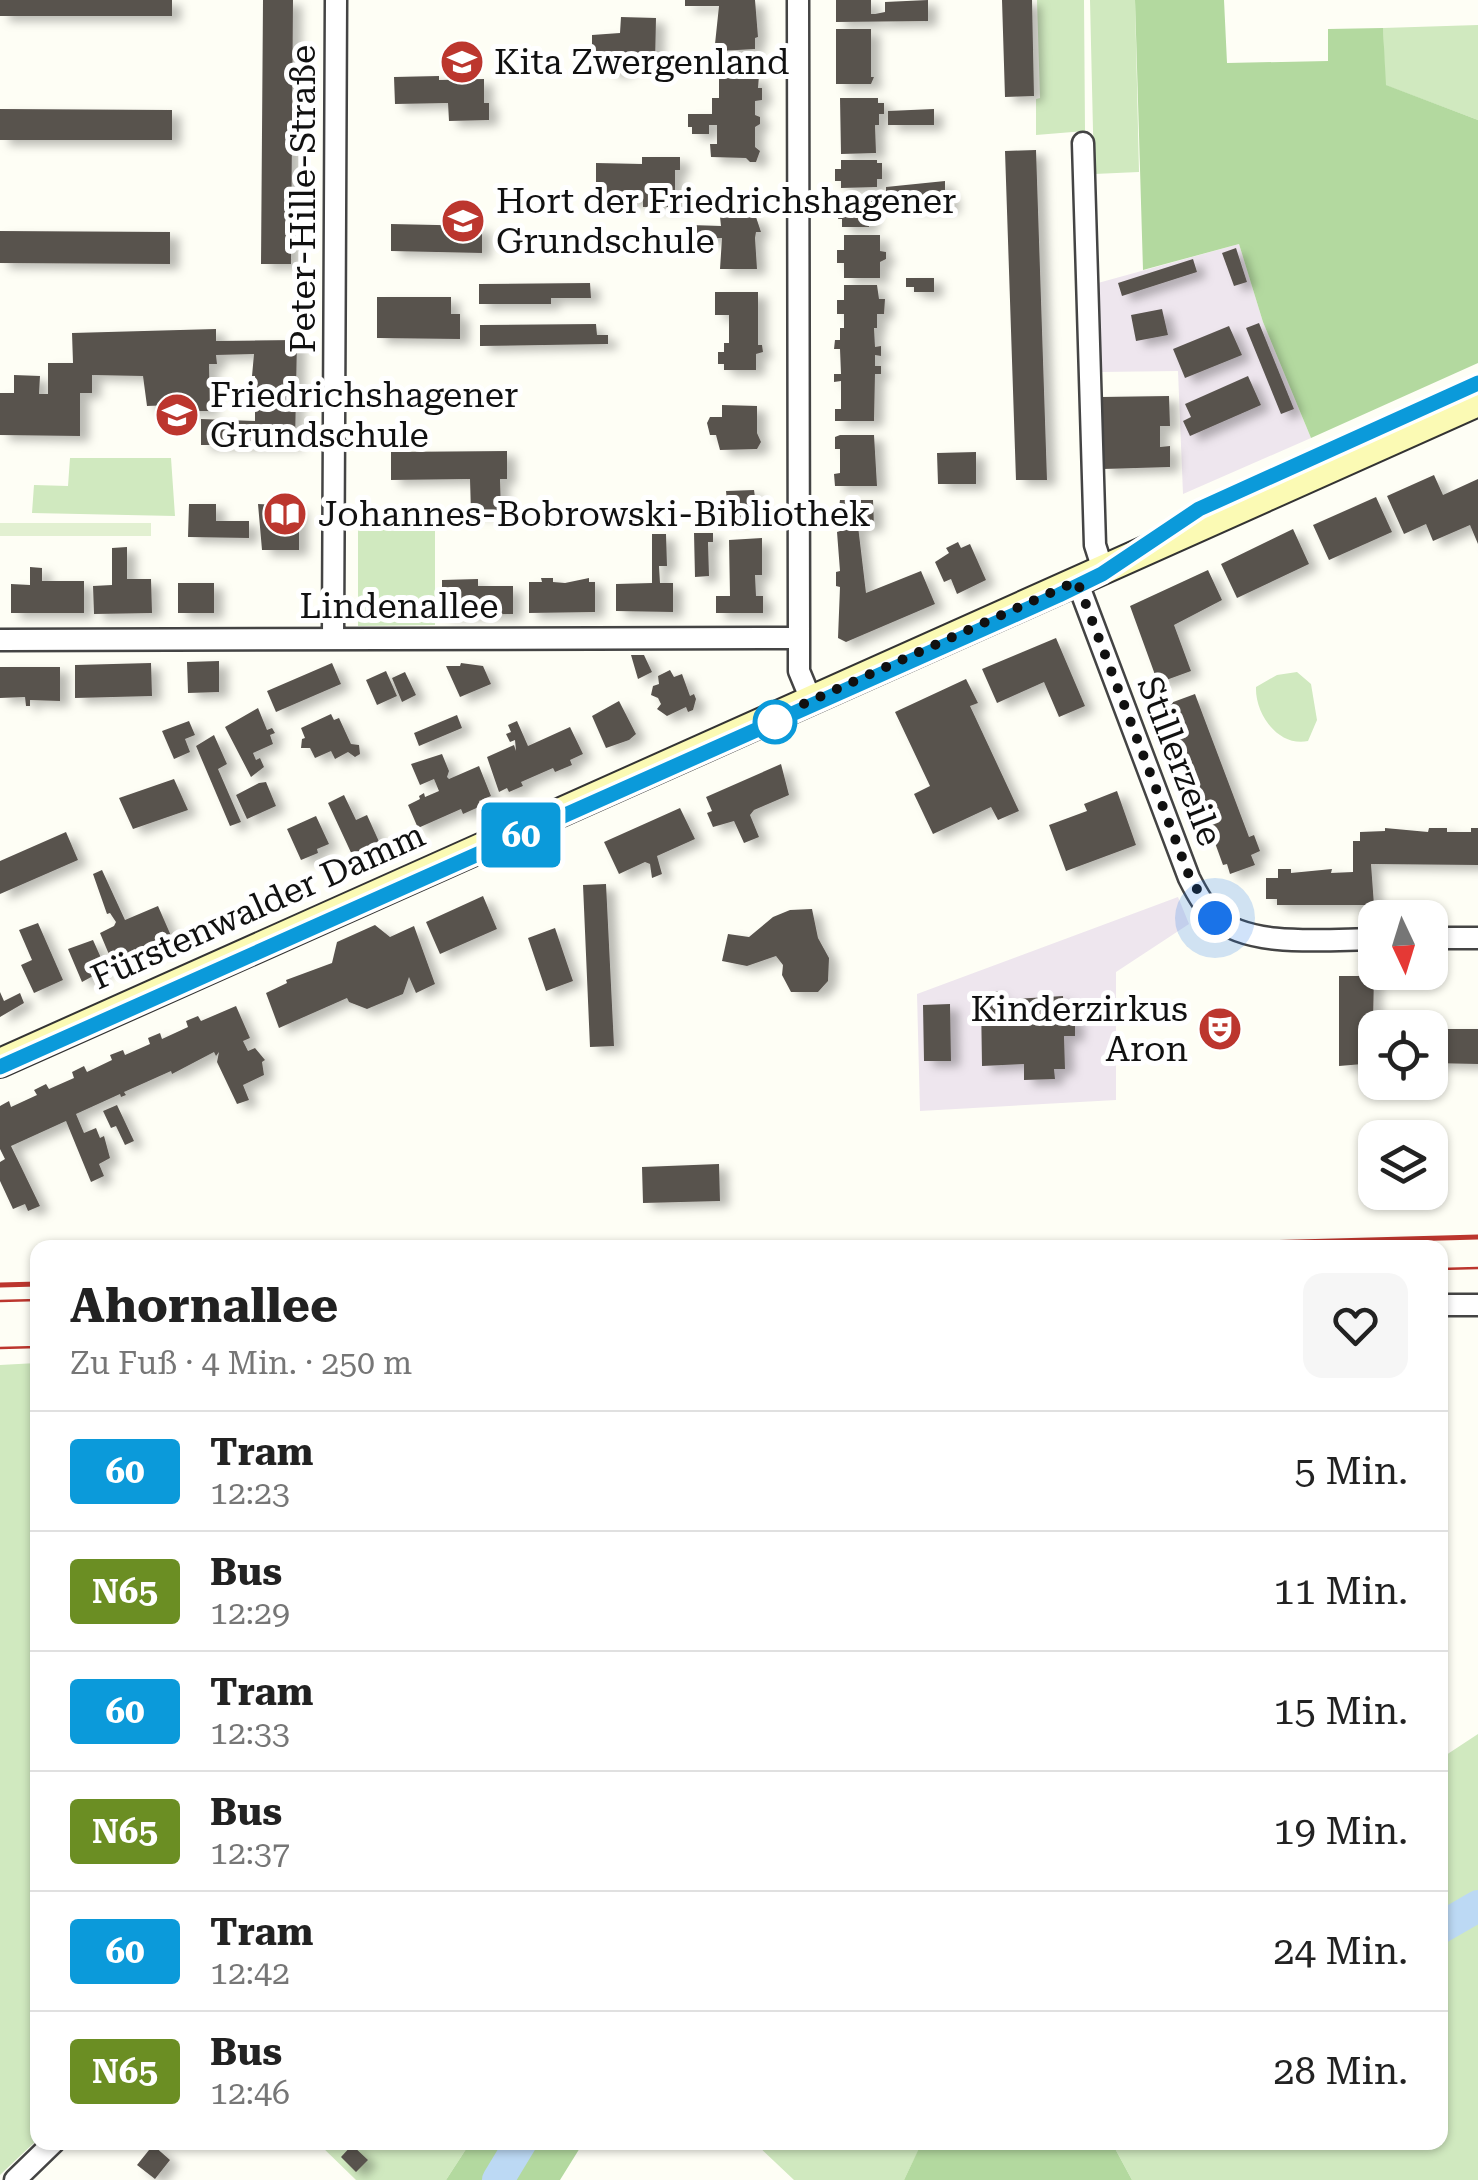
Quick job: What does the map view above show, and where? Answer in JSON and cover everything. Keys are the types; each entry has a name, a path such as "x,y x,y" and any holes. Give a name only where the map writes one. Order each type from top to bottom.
{"main road":[{"name":"Fürstenwalder Damm","path":"0,1063 1090,576 1476,408"}],"street":[{"name":"Peter-Hille-Straße","path":"333,639 336,0"},
{"path":"798,0 799,638 800,671 811,700"},
{"name":"Stillerzeile","path":"1083,144 1094,545 1090,576 1190,878 1215,918 1236,931 1269,937 1358,939"},
{"name":"Lindenallee","path":"0,640 799,638"},
{"path":"1448,938 1478,938"},
{"path":"1448,1306 1478,1304"},
{"path":"15,2180 46,2150"}],"shaded area":[{"path":"1239,244 1263,322 1311,438 1183,494 1178,371 1101,372 1098,283"},
{"path":"1178,897 1189,924 1116,972 1116,1100 920,1111 917,994"}],"green space":[{"path":"1037,0 1084,0 1085,131 1036,135 1036,99 1040,98"},
{"path":"1090,0 1135,0 1139,172 1094,174"},
{"path":"1135,0 1224,0 1227,63 1328,61 1328,29 1383,28 1386,85 1478,120 1478,363 1311,438 1263,322 1239,244 1143,270"},
{"path":"1478,25 1478,120 1385,85 1383,28"},
{"path":"70,458 171,458 175,516 32,513 34,485 68,486"},
{"path":"358,519 435,522 435,625 358,626"},
{"path":"0,523 151,523 151,536 0,536"},
{"path":"1297,672 1311,684 1317,720 1308,741 1297,742 1278,734 1264,718 1256,687 1277,675"},
{"path":"30,1363 30,2147 0,2175 0,1365"},
{"path":"1478,1734 1478,2180 1132,2180 1116,2150 1448,2150 1448,1754"},
{"path":"325,2150 465,2150 446,2180 356,2180"},
{"path":"465,2150 579,2150 560,2180 446,2180"},
{"path":"762,2150 919,2150 904,2180 794,2180"},
{"path":"918,2150 1116,2150 1132,2180 904,2180"}],"building":[{"path":"0,0 172,0 172,16 0,16"},
{"path":"263,0 293,0 291,264 261,264"},
{"path":"685,0 755,0 755,49 720,51 719,44 715,44 719,6 685,6"},
{"path":"836,0 871,0 871,14 875,14 885,12 885,2 928,0 928,21 836,22"},
{"path":"1002,0 1032,0 1034,96 1005,97"},
{"path":"621,17 656,18 655,65 624,66 624,72 608,72 608,65 592,66 592,35 620,33"},
{"path":"836,29 871,29 871,84 836,84"},
{"path":"439,76 439,80 484,79 489,120 449,121 448,103 395,104 394,77"},
{"path":"719,76 759,76 762,100 755,101 755,115 760,117 760,124 755,127 755,147 760,151 756,162 711,157 710,144 717,144 717,125 709,125 709,134 692,134 692,127 688,127 688,114 712,114 712,98 719,98"},
{"path":"840,98 878,98 878,103 884,103 884,114 879,114 879,125 875,125 876,153 841,154"},
{"path":"0,109 172,110 172,140 0,140"},
{"path":"934,109 934,125 888,125 888,111"},
{"path":"1036,150 1047,480 1016,480 1005,151"},
{"path":"642,157 680,157 680,170 675,170 675,192 680,192 680,207 643,207 643,200 596,202 596,163 642,164"},
{"path":"841,160 877,160 882,163 882,179 877,179 877,187 841,188 841,181 835,181 835,169 841,169"},
{"path":"945,181 945,193 951,193 951,208 908,208 907,194 886,194 886,187"},
{"path":"842,201 873,201 869,227 842,227 842,219 838,219"},
{"path":"720,217 756,217 761,232 756,232 755,238 757,269 720,269 722,238 691,239 691,225 721,226"},
{"path":"391,224 482,226 482,253 391,251"},
{"path":"0,231 170,232 170,264 0,263"},
{"path":"844,235 880,235 880,251 886,252 886,259 880,262 880,278 844,278 844,263 837,263 837,250 844,250"},
{"path":"1236,248 1247,282 1234,286 1222,253"},
{"path":"1193,259 1197,272 1122,296 1118,283"},
{"path":"906,278 934,278 934,292 914,292 914,287 906,287"},
{"path":"590,283 591,298 551,298 551,304 479,304 479,284"},
{"path":"844,285 877,285 879,299 885,299 884,314 877,314 874,328 875,347 881,346 881,356 875,355 875,366 881,366 881,374 875,374 874,421 835,421 835,409 841,409 841,381 834,382 834,374 841,374 840,349 834,349 835,340 840,340 840,328 844,328 844,314 837,314 837,300 844,300"},
{"path":"715,292 758,292 758,345 762,345 763,352 756,354 756,370 724,370 724,364 718,364 718,352 724,352 724,343 729,343 729,315 715,315"},
{"path":"377,297 451,297 451,314 460,314 460,339 377,338"},
{"path":"1162,309 1168,335 1136,341 1131,315"},
{"path":"1259,323 1294,409 1281,414 1246,328"},
{"path":"596,324 597,335 608,335 608,344 480,346 480,325"},
{"path":"1229,326 1242,355 1185,378 1173,349"},
{"path":"216,329 216,341 297,340 295,445 201,445 201,419 255,421 254,354 216,355 217,364 209,364 210,411 173,411 173,405 147,406 143,376 92,375 92,393 80,393 80,436 0,435 0,393 14,393 14,375 40,376 39,394 48,394 48,363 73,363 72,333"},
{"path":"1248,376 1261,405 1190,436 1183,421 1191,417 1185,404"},
{"path":"1169,396 1170,426 1160,426 1160,447 1170,446 1170,467 1103,469 1101,397"},
{"path":"722,405 757,406 761,442 757,449 720,450 707,423 710,417 722,417"},
{"path":"874,435 877,486 835,486 834,474 840,473 840,449 835,449 835,437"},
{"path":"507,451 507,479 500,479 501,512 471,513 470,479 391,480 391,452"},
{"path":"976,452 976,484 938,484 937,453"},
{"path":"1434,475 1443,495 1478,479 1478,544 1470,525 1433,541 1426,524 1404,534 1387,496"},
{"path":"754,490 756,504 761,503 761,515 725,519 726,491"},
{"path":"1376,497 1392,532 1329,560 1313,525"},
{"path":"840,500 873,500 874,526 858,526 866,593 921,571 935,604 846,642 838,638 840,587 836,586 836,572 840,571 840,531 835,508 839,508"},
{"path":"189,504 216,504 216,521 249,521 249,538 188,537"},
{"path":"258,504 299,506 299,550 262,550"},
{"path":"1293,529 1309,564 1237,598 1221,564"},
{"path":"694,533 713,533 713,542 708,542 709,576 695,577"},
{"path":"652,534 666,534 667,566 659,566 660,583 673,583 673,612 616,611 616,584 652,583"},
{"path":"762,538 762,575 755,575 756,596 763,596 763,613 716,613 716,596 730,596 729,540"},
{"path":"958,542 961,548 970,544 986,580 957,594 951,579 944,582 935,562 949,553 946,548"},
{"path":"127,547 127,579 151,579 152,613 94,614 93,586 112,585 112,548"},
{"path":"30,567 42,568 42,581 84,581 84,613 11,613 11,584 30,585"},
{"path":"1208,570 1222,600 1174,625 1191,671 1158,683 1130,606"},
{"path":"541,578 565,583 589,578 589,582 595,582 595,612 529,613 529,582 542,582"},
{"path":"478,579 478,586 513,586 513,614 442,615 442,580"},
{"path":"178,583 214,583 214,613 178,613"},
{"path":"1056,638 1085,706 1059,717 1044,682 997,703 982,669"},
{"path":"631,655 644,655 652,672 638,679"},
{"path":"219,661 219,692 188,693 187,662"},
{"path":"151,663 152,696 75,698 75,665"},
{"path":"332,663 341,684 276,712 267,691"},
{"path":"446,666 483,666 491,684 460,697"},
{"path":"0,667 60,667 60,701 30,700 30,706 26,706 25,697 0,698"},
{"path":"670,670 674,677 682,674 690,696 694,694 693,710 688,712 686,707 667,716 657,709 661,704 651,695 653,686 659,684 658,676"},
{"path":"386,671 397,696 377,705 366,680"},
{"path":"405,672 416,695 402,702 392,678"},
{"path":"966,679 978,703 970,706 1019,811 998,820 991,807 933,834 914,794 930,786 895,712"},
{"path":"1195,694 1249,837 1254,835 1260,851 1251,855 1255,865 1230,874 1227,864 1223,865 1165,705"},
{"path":"619,701 636,734 606,748 592,716"},
{"path":"258,708 267,730 272,728 275,733 270,735 273,744 253,753 264,767 251,777 225,727"},
{"path":"331,714 334,720 339,718 351,744 359,745 360,754 355,757 348,752 335,759 331,751 315,758 310,748 301,748 305,738 301,728"},
{"path":"457,715 462,728 419,746 414,733"},
{"path":"189,721 195,735 185,739 190,752 174,759 162,731"},
{"path":"517,721 528,746 570,727 583,754 570,760 572,765 555,772 553,768 521,782 523,786 499,792 487,757 514,745 516,751 515,740 510,742 506,734 511,732 508,725"},
{"path":"214,735 227,764 218,769 241,822 230,826 196,746"},
{"path":"442,754 449,779 479,766 491,796 479,801 481,806 463,814 461,809 418,828 408,805 424,793 425,797 439,791 434,779 420,785 411,764"},
{"path":"781,764 789,795 750,815 759,837 744,843 734,821 713,827 706,797"},
{"path":"174,779 188,810 133,829 119,798"},
{"path":"266,782 276,806 247,819 236,795"},
{"path":"1117,791 1136,845 1066,871 1049,825 1087,811 1084,804"},
{"path":"344,795 356,820 367,815 381,846 354,859 328,803"},
{"path":"680,808 695,839 657,856 662,874 652,878 650,864 645,862 619,874 604,842"},
{"path":"316,816 329,844 301,860 287,829"},
{"path":"1429,828 1447,828 1447,832 1471,832 1471,828 1478,828 1478,865 1371,864 1374,900 1358,900 1358,905 1277,905 1277,899 1266,899 1266,878 1278,878 1278,869 1291,869 1291,873 1332,869 1331,873 1353,872 1353,841 1360,841 1360,832 1428,832"},
{"path":"66,832 78,860 0,894 0,861"},
{"path":"102,870 125,920 158,906 172,938 159,944 161,948 153,952 151,947 131,956 133,960 113,964 100,933 116,922 107,914 93,874"},
{"path":"606,884 614,1046 590,1047 583,885"},
{"path":"483,896 497,929 440,954 426,922"},
{"path":"812,909 818,938 829,958 828,981 818,992 791,992 776,956 747,966 722,961 728,934 749,937 773,917 790,910"},
{"path":"38,923 63,980 34,993 21,965 32,960 19,930"},
{"path":"375,925 390,937 414,926 435,984 416,993 409,977 403,994 367,1009 347,998 279,1028 266,993 287,983 286,980 332,963 337,942"},
{"path":"555,928 573,981 546,991 528,938"},
{"path":"93,940 106,969 82,982 68,949"},
{"path":"1339,976 1358,976 1358,990 1374,990 1373,1010 1358,1010 1358,1064 1339,1066"},
{"path":"998,991 999,1000 1063,996 1064,1017 1075,1017 1075,1036 1064,1036 1065,1069 1054,1069 1055,1079 1024,1080 1024,1064 982,1066 981,1000 985,1000 984,992"},
{"path":"0,992 4,1001 20,993 24,1003 0,1017"},
{"path":"950,1004 951,1061 924,1061 923,1005"},
{"path":"236,1006 250,1038 243,1041 248,1051 255,1048 265,1060 264,1075 243,1085 249,1100 237,1104 217,1062 219,1052 216,1056 214,1052 172,1074 171,1071 124,1092 126,1095 120,1094 76,1114 84,1133 96,1128 100,1138 104,1136 110,1158 99,1164 104,1176 91,1182 66,1121 11,1146 40,1206 28,1211 25,1204 13,1209 0,1181 0,1162 5,1159 0,1149 0,1106 9,1101 11,1107 37,1095 34,1090 46,1084 49,1089 74,1078 72,1072 84,1066 87,1072 112,1060 110,1055 123,1050 125,1055 150,1044 148,1038 160,1033 162,1039 188,1027 186,1021 198,1016 201,1021"},
{"path":"1448,1029 1478,1029 1478,1064 1448,1063"},
{"path":"117,1105 134,1141 125,1145 103,1111"},
{"path":"719,1164 720,1201 643,1203 642,1167"},
{"path":"149,2150 159,2150 170,2160 155,2179 137,2165"},
{"path":"347,2150 357,2150 368,2160 356,2172 341,2157"}],"waterway":[{"path":"1448,1923 1478,1906"},
{"path":"498,2180 516,2150"}],"tram line":[{"path":"0,1067 1059,595 1102,573 1199,509 1478,383"},
{"name":"60","path":"0,1067 1059,595 1102,574 1199,509 1478,383"},
{"path":"1448,1269 1478,1268"},
{"path":"0,1301 30,1300"},
{"path":"0,1348 30,1347"}],"railway":[{"path":"1371,1240 1478,1237"},
{"path":"0,1285 30,1284"}],"place":[{"name":"Kita Zwergenland","path":"462,62"},
{"name":"Hort der Friedrichshagener Grundschule","path":"463,221"},
{"name":"Friedrichshagener Grundschule","path":"177,415"},
{"name":"Johannes-Bobrowski-Bibliothek","path":"285,514"},
{"name":"Kinderzirkus Aron","path":"1220,1029"}],"route":[{"path":"775,722 777,716 1077,581 1190,878 1215,918"}]}
